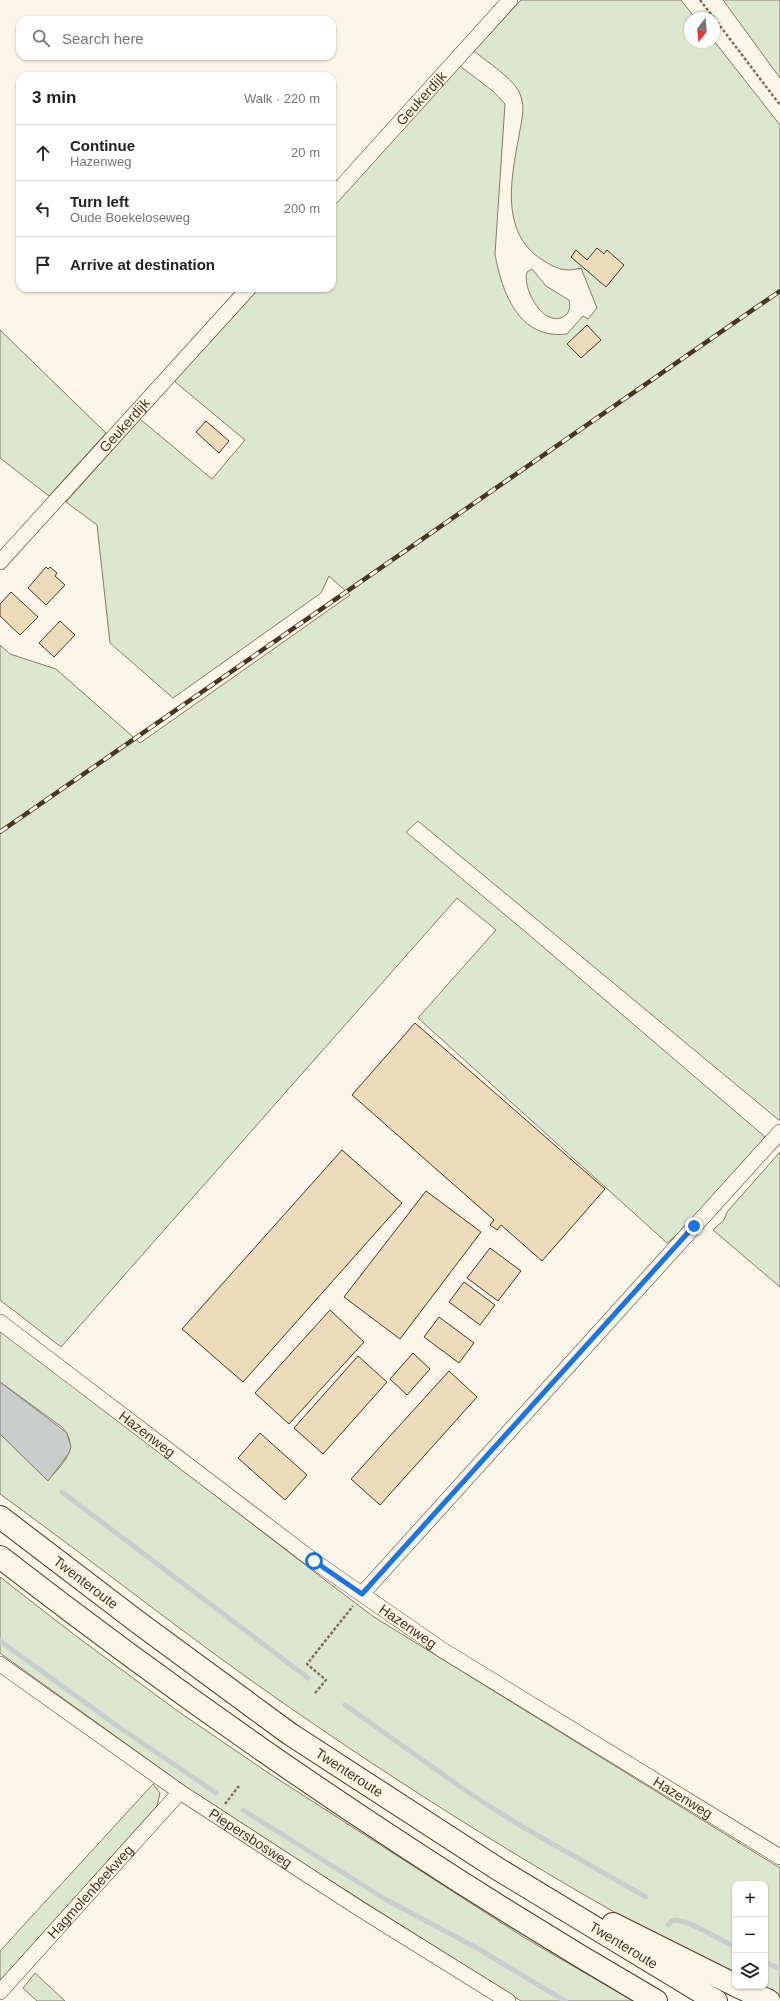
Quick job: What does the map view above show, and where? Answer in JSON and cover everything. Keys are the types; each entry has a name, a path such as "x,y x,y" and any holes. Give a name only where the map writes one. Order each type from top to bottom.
{"highway":[{"name":"Twenteroute","path":"0,1517 139,1623 290,1734 498,1869 716,2001"},
{"path":"0,1557 130,1657 384,1833 495,1905 656,2001"},
{"path":"498,1869 732,1984"},
{"path":"743,1989 769,2001"}],"street":[{"name":"Geukerdijk","path":"336,193 510,0"},
{"name":"Geukerdijk","path":"0,562 245,292"},
{"path":"362,1594 780,1132"},
{"name":"Hazenweg","path":"0,1322 314,1561 441,1649 780,1857"},
{"name":"Piepersbosweg","path":"0,1664 180,1792 360,1909 508,2001"},
{"name":"Hagmolenbeekweg","path":"0,1992 180,1792"}],"path":[{"path":"700,0 709,12"},
{"path":"720,26 780,105"},
{"path":"315,1693 326,1680 307,1664 362,1594"},
{"path":"216,1815 239,1786"}],"green space":[{"path":"521,0 681,0 690,12 684,12 684,48 720,48 780,125 780,1121 418,821 406,832 528,934 764,1136 765,1142 692,1222 667,1243 418,1018 496,930 457,898 61,1347 0,1300 0,645 10,654 56,669 140,743 350,595 329,576 321,593 173,698 110,643 97,525 66,502 140,419 212,479 245,440 174,381 255,292 336,292 336,203 460,66 494,92 505,104 495,254 502,284 508,298 525,322 536,330 550,334 567,334 583,316 588,319 597,308 581,268 565,270 551,265 528,248 519,234 514,219 512,186 513,169 523,104 517,89 500,71 474,51"},
{"path":"723,0 780,0 780,78"},
{"path":"532,269 546,286 569,300 570,305 567,314 556,319 547,316 538,308 528,290 526,277 527,272"},
{"path":"0,330 106,433 49,496 0,458"},
{"path":"780,1152 780,1287 713,1230 724,1220 727,1212"},
{"path":"0,1329 374,1617 780,1868 780,1999 758,1989 768,1989 768,1881 732,1881 732,1976 563,1883 397,1780 252,1681 0,1494 0,1434 48,1480 64,1462 70,1449 70,1442 62,1427 0,1382"},
{"path":"0,1577 76,1636 179,1712 270,1774 525,1938 633,2001 521,2001 214,1807 0,1653"},
{"path":"153,1784 160,1793 157,1806 0,1981 0,1951"},
{"path":"35,1973 65,2001 37,2001 23,1988"}],"shaded area":[{"path":"0,1382 67,1433 71,1447 69,1453 48,1481 0,1434"}],"building":[{"path":"597,248 604,254 607,250 624,265 606,287 571,257 576,250 587,260"},
{"path":"587,325 601,340 581,358 567,344"},
{"path":"206,421 229,441 219,453 196,432"},
{"path":"46,567 48,569 50,567 57,573 55,576 65,585 46,605 28,588"},
{"path":"11,592 38,617 20,635 0,616 0,604"},
{"path":"60,621 75,635 54,657 39,643"},
{"path":"415,1023 605,1189 542,1261 501,1225 497,1230 490,1225 494,1220 352,1095"},
{"path":"342,1150 402,1203 243,1382 182,1329"},
{"path":"426,1191 481,1232 400,1339 344,1297"},
{"path":"490,1248 521,1271 498,1301 467,1278"},
{"path":"464,1282 495,1305 480,1325 449,1302"},
{"path":"330,1310 364,1342 289,1424 255,1393"},
{"path":"439,1317 474,1343 459,1363 424,1337"},
{"path":"413,1353 430,1369 407,1395 390,1379"},
{"path":"358,1356 387,1382 323,1454 294,1428"},
{"path":"449,1371 477,1397 380,1505 351,1479"},
{"path":"260,1433 307,1475 285,1500 238,1458"}],"waterway":[{"path":"62,1492 308,1678"},
{"path":"0,1641 116,1725 216,1793"},
{"path":"345,1705 475,1797 521,1826 646,1897"},
{"path":"243,1810 385,1899 475,1947 565,2001"},
{"path":"668,1925 673,1920 689,1923 732,1945"},
{"path":"768,1963 780,1969"}],"railway":[{"path":"0,832 780,291"}],"route":[{"path":"314,1561 362,1594 694,1226"}]}
